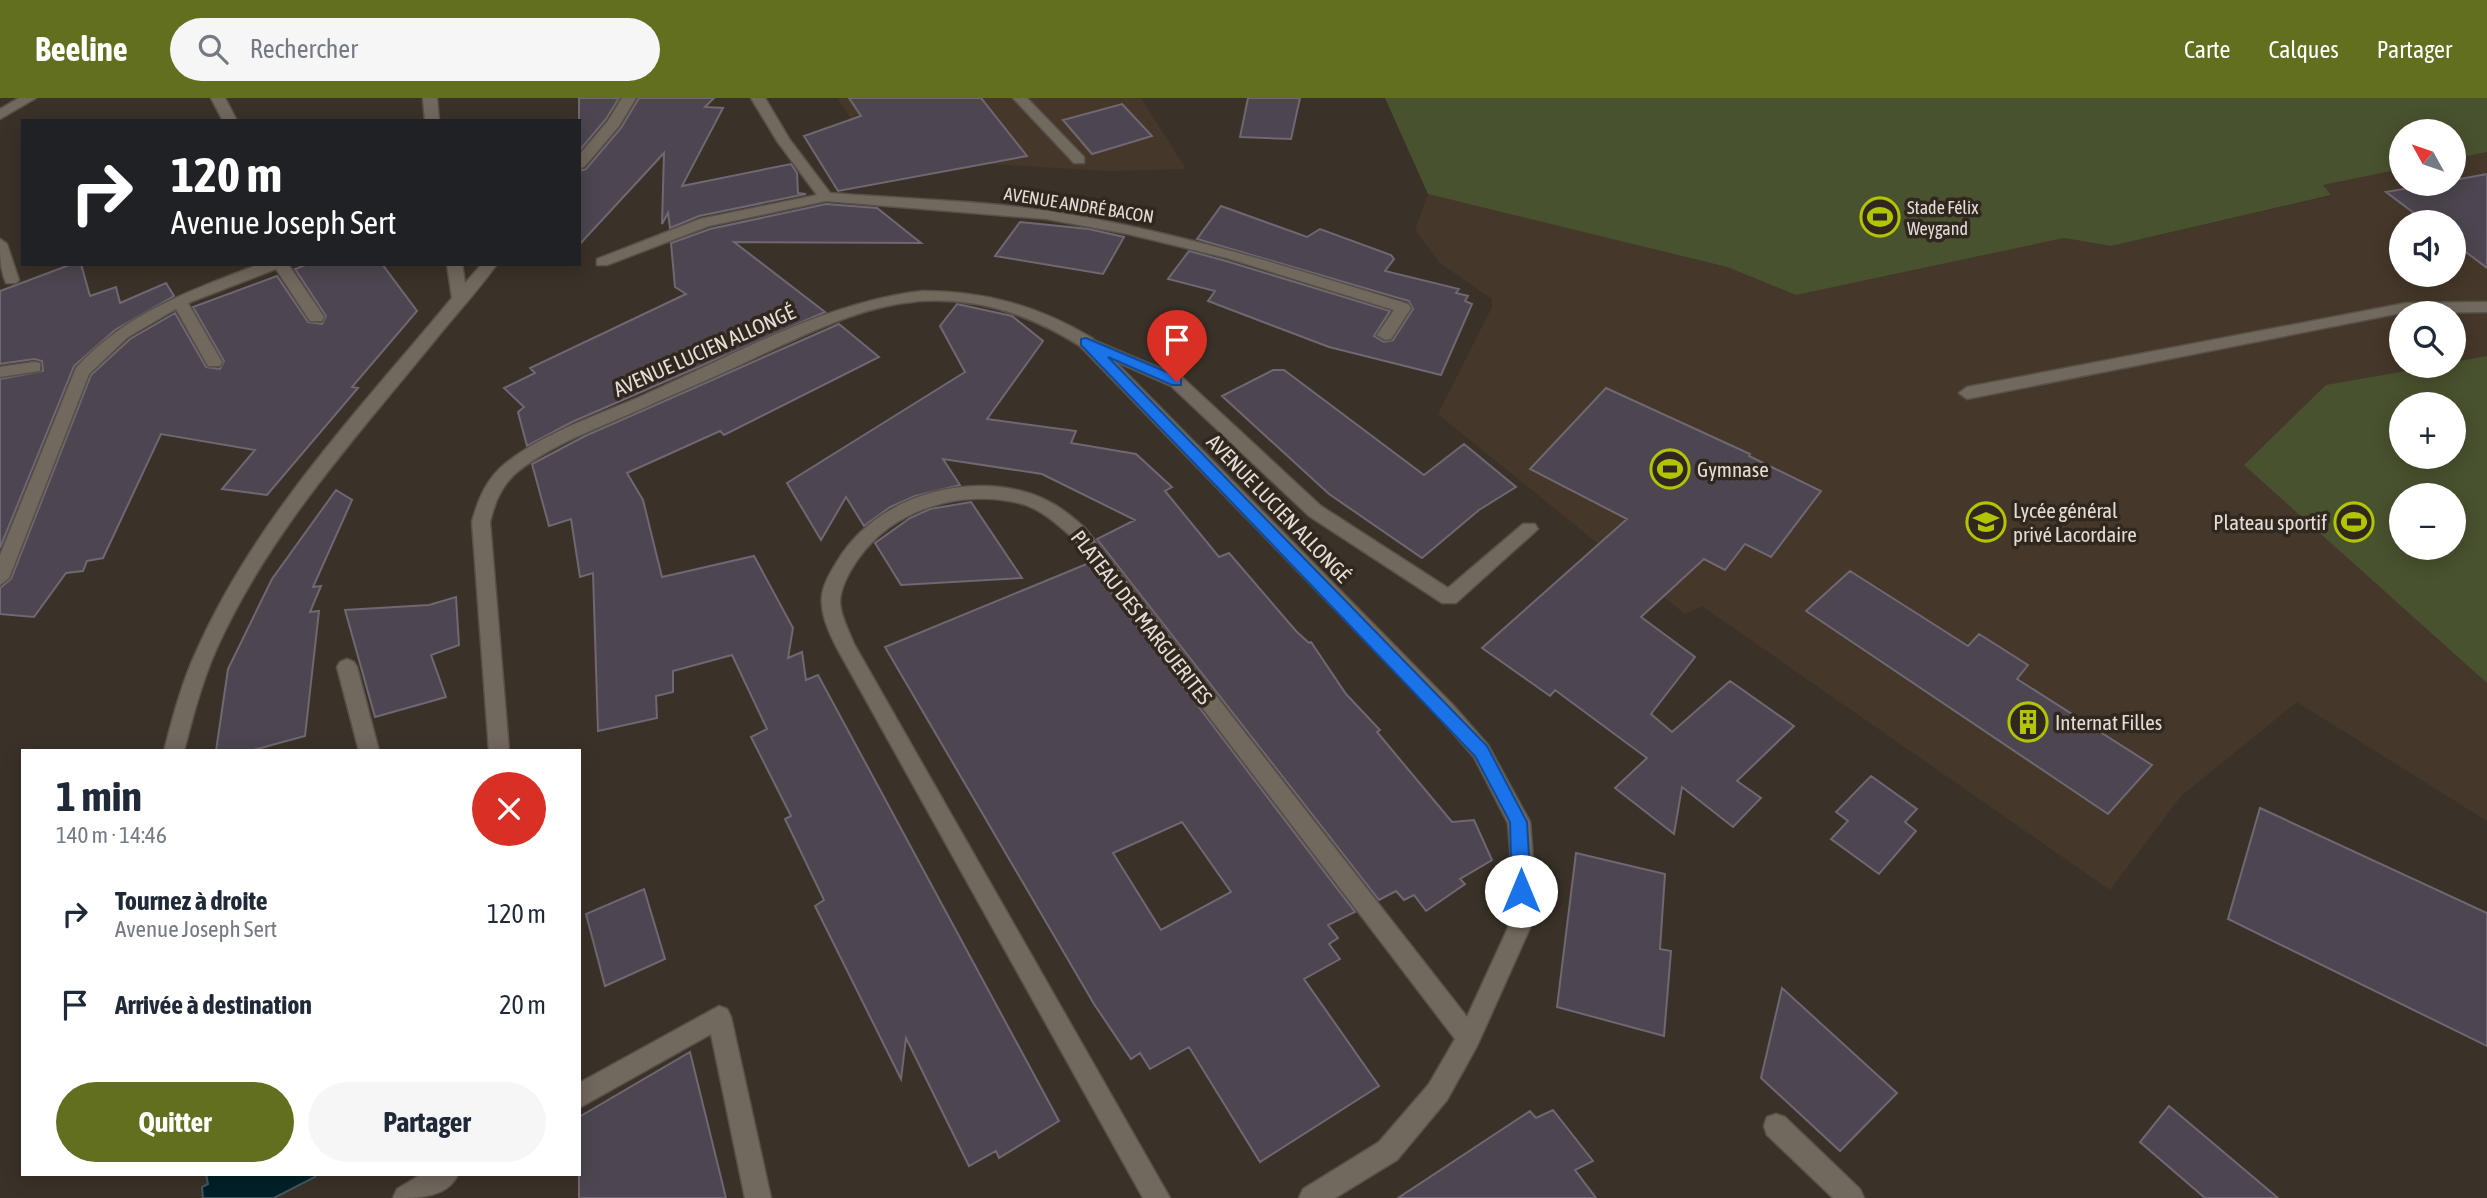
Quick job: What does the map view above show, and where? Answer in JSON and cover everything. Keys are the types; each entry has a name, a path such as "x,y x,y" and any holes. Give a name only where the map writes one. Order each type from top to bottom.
{"street":[{"path":"0,115 29,98"},
{"path":"218,98 229,119"},
{"path":"430,98 432,119"},
{"path":"581,162 614,123 629,98"},
{"path":"602,262 705,222 827,197 783,141 758,98"},
{"path":"1020,98 1079,160"},
{"name":"AVENUE ANDRÉ BACON","path":"827,197 1046,215 1231,254 1403,308 1385,335"},
{"path":"0,244 11,280"},
{"path":"0,578 82,372 98,351 122,333 179,301 272,266"},
{"path":"278,266 316,317"},
{"path":"454,266 460,298"},
{"path":"175,749 217,622 243,577 316,472 488,266"},
{"name":"AVENUE LUCIEN ALLONGÉ","path":"499,749 481,522 485,499 492,486 529,455 862,306 928,296 1008,303 1054,320 1086,342 1481,751 1519,822 1523,872 1519,928 1469,1038"},
{"path":"179,301 214,362"},
{"path":"1967,393 2406,308 2487,307"},
{"path":"1086,342 1177,382 1315,511 1449,598 1529,529"},
{"path":"0,372 34,367"},
{"name":"PLATEAU DES MARGUERITES","path":"1157,1198 845,645 831,604 838,576 855,546 880,525 914,504 954,494 1009,494 1045,504 1079,533 1469,1038"},
{"path":"347,667 368,749"},
{"path":"581,1095 719,1017 758,1198"},
{"path":"1312,1198 1388,1150 1438,1092 1469,1038"},
{"path":"1776,1126 1852,1198"},
{"path":"406,1198 443,1176"}],"shaded area":[{"path":"837,98 1141,98 1186,169 1108,171 921,160 871,147"},
{"name":"Lycée général privé Lacordaire","path":"2487,152 2487,821 2297,702 2182,795 2110,890 1702,606 1685,614 1438,414 1492,307 1492,299 1440,263 1415,230 1428,194 1727,267 1796,295 2064,238 2111,246 2330,196 2323,185 2389,171 2389,196 2466,196 2466,156"}],"green space":[{"name":"Stade Félix Weygand","path":"1385,98 2487,98 2487,152 2466,156 2466,119 2389,119 2389,171 2323,185 2331,195 2111,246 2064,238 1796,295 1727,267 1428,194"},
{"name":"Plateau sportif","path":"2487,356 2487,683 2244,465 2326,385 2389,374 2389,378 2466,378 2466,360"}],"water":[{"path":"206,1176 315,1176 274,1198 203,1198 202,1187 208,1184"}],"building":[{"path":"579,98 619,98 606,119 581,149"},
{"path":"639,98 714,98 705,107 723,108 682,186 791,164 797,173 798,193 806,194 699,216 670,228 668,213 662,224 664,153 581,243 581,170 586,169 621,128"},
{"path":"849,98 981,98 1027,156 838,191 804,136 861,116"},
{"path":"1248,98 1300,98 1291,139 1240,137"},
{"path":"1122,104 1152,136 1092,154 1063,120"},
{"path":"2487,174 2487,268 2466,252 2466,210 2410,210 2391,196 2466,196 2466,178"},
{"path":"826,204 877,208 921,243 734,242 825,312 572,422 527,446 518,412 524,407 504,388 535,373 530,368 686,294 675,287 671,243 710,229"},
{"path":"1221,206 1307,237 1320,229 1391,255 1394,259 1385,271 1459,289 1456,293 1468,296 1465,301 1472,304 1441,375 1329,347 1208,301 1215,291 1168,279 1189,251 1226,261 1390,311 1374,336 1384,342 1393,340 1413,309 1409,301 1197,239"},
{"path":"1020,222 1089,229 1124,237 1103,274 995,256"},
{"path":"67,266 82,266 90,296 116,287 120,303 166,283 174,296 115,330 74,366 0,548 0,379 43,371 42,361 34,359 0,364 0,291"},
{"path":"303,266 383,266 417,311 352,387 358,388 267,495 222,489 255,450 161,434 103,558 87,561 83,571 66,573 34,617 0,614 0,588 11,579 91,375 130,339 175,313 206,367 220,369 224,361 193,307 277,276 308,322 322,324 326,316 295,269"},
{"path":"957,304 1012,316 1043,341 987,419 1076,431 1071,443 1136,454 1172,487 1165,491 1219,557 1229,553 1296,631 1311,642 1346,694 1380,730 1377,732 1452,822 1474,820 1492,860 1460,879 1465,884 1426,911 1414,895 1404,900 1396,891 1379,900 1097,539 1135,520 1042,474 943,459 960,485 915,496 890,507 864,526 846,497 821,540 787,483 965,372 940,326"},
{"path":"839,324 879,357 724,435 720,431 627,473 643,500 662,577 754,556 793,628 788,658 802,652 806,680 818,675 1059,1121 999,1158 996,1151 969,1166 906,1038 901,1079 815,906 824,900 785,819 791,816 751,737 767,729 732,655 673,671 673,692 656,696 657,718 598,731 593,573 580,577 571,519 549,526 532,464 585,436"},
{"path":"1273,370 1284,370 1424,475 1464,444 1516,487 1479,510 1422,558 1329,494 1222,396"},
{"path":"1606,388 1750,454 1749,456 1821,491 1771,557 1745,544 1725,570 1704,559 1641,617 1695,657 1651,714 1672,732 1730,681 1794,726 1737,781 1761,798 1733,827 1682,787 1674,834 1615,788 1647,758 1555,690 1550,696 1482,648 1627,519 1530,469"},
{"path":"336,490 352,500 313,587 321,586 310,612 319,611 305,736 257,749 216,749 228,669 272,579"},
{"path":"971,502 1022,578 901,585 875,543 910,518 930,509"},
{"path":"1089,563 1355,912 1328,925 1338,938 1329,944 1340,959 1304,979 1379,1086 1260,1162 1189,1047 1150,1069 1140,1053 1131,1059 1094,1004 885,647","holes":["1182,822 1231,892 1161,930 1113,853"]},
{"name":"Internat Filles","path":"1850,571 1968,646 1979,634 2028,665 2017,679 2152,765 2108,814 1806,611"},
{"path":"456,597 459,645 431,655 446,697 375,717 345,610 429,605"},
{"path":"1871,776 1917,809 1905,822 1916,831 1879,874 1831,839 1848,821 1836,812"},
{"path":"2260,808 2487,913 2487,1046 2228,919"},
{"path":"1576,853 1665,874 1660,949 1671,951 1664,1036 1557,1007"},
{"path":"644,889 665,959 605,986 586,914"},
{"path":"1782,988 1897,1093 1840,1151 1761,1078"},
{"path":"690,1052 726,1198 579,1198 581,1116"},
{"path":"2169,1106 2278,1198 2205,1198 2140,1142"},
{"path":"1553,1110 1593,1161 1575,1170 1596,1198 1398,1198 1530,1111 1536,1118"}],"place":[{"name":"Stade Félix Weygand","path":"1880,217"},
{"name":"Gymnase","path":"1670,469"},
{"name":"Lycée général privé Lacordaire","path":"1986,522"},
{"name":"Plateau sportif","path":"2354,522"},
{"name":"Internat Filles","path":"2028,722"}],"route":[{"path":"1177,382 1086,342 1446,711 1481,751 1519,822 1523,872 1521,891"}]}
